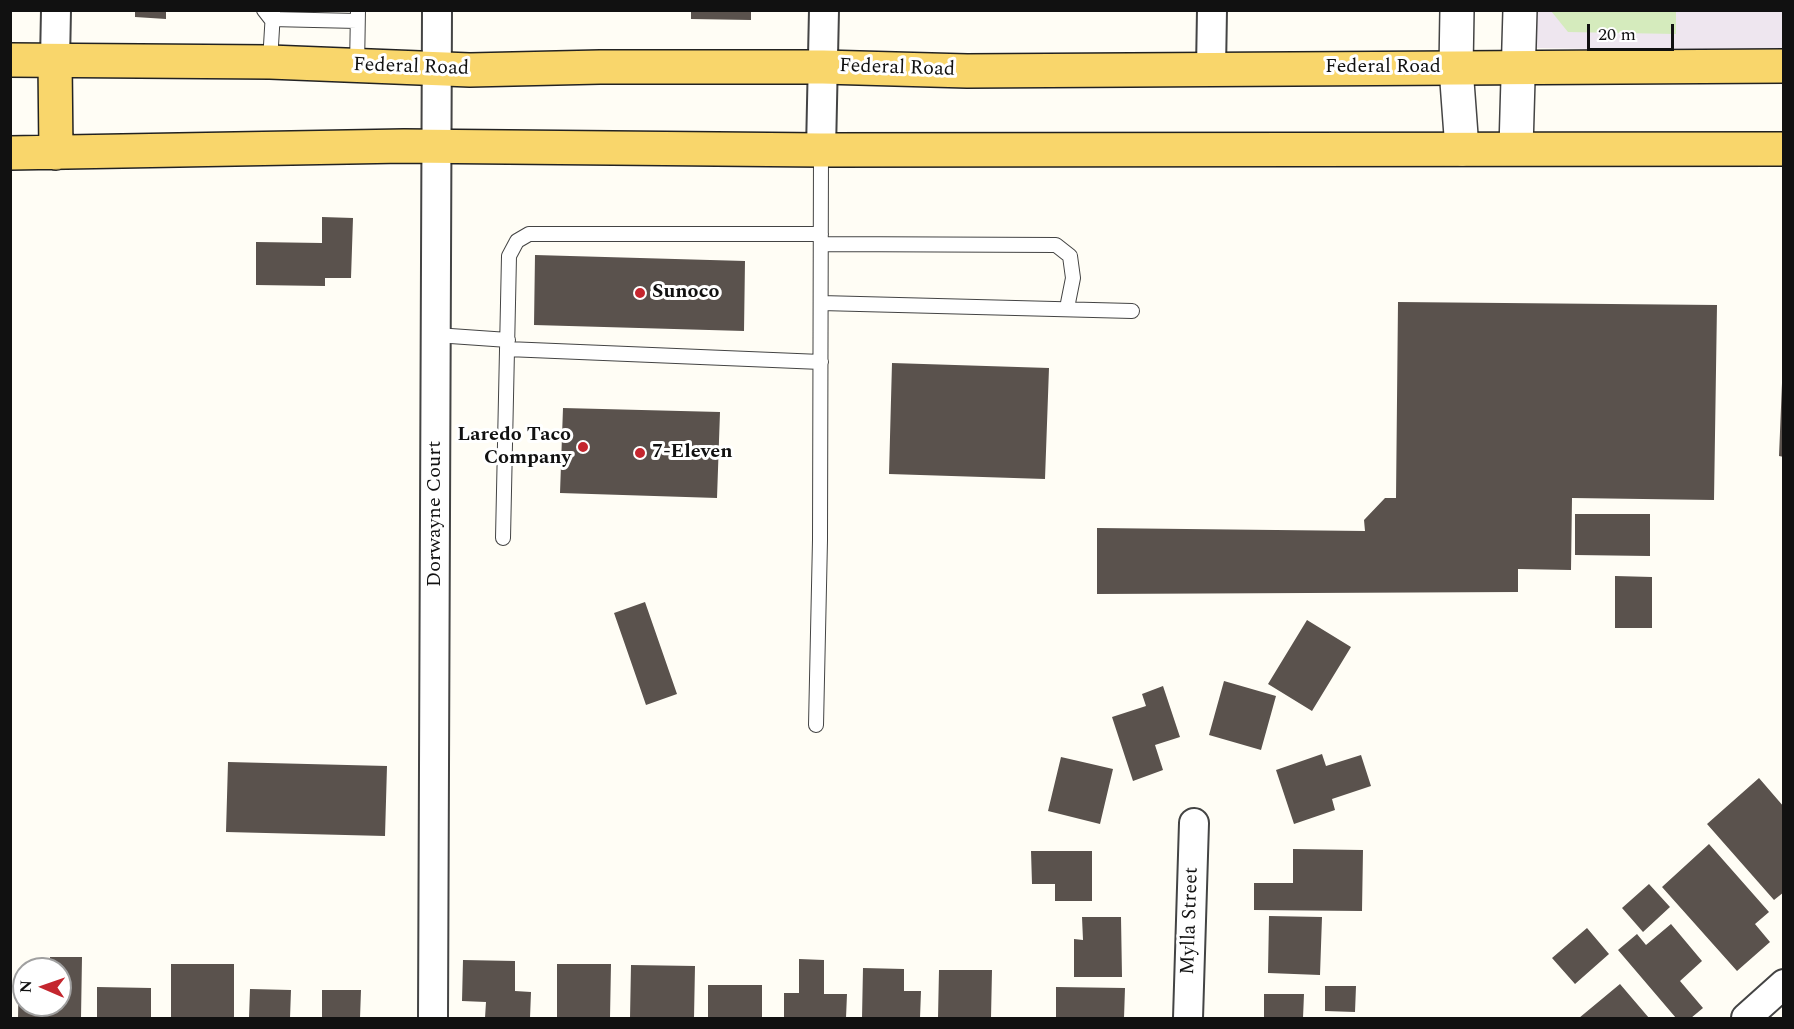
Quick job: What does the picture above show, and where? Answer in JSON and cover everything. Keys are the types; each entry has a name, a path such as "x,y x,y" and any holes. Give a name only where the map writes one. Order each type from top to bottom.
{"main road":[{"name":"Federal Road","path":"10,60 270,62 436,70 823,67 967,71 1784,66"},
{"path":"55,61 56,153"},
{"path":"10,153 436,147 821,150 1784,149"}],"street":[{"path":"55,61 56,10"},
{"name":"Dorwayne Court","path":"433,1018 437,10"},
{"path":"821,150 824,10"},
{"path":"1211,69 1212,10"},
{"path":"1457,10 1456,68 1462,149"},
{"path":"1516,148 1520,10"},
{"name":"Mylla Street","path":"1188,1018 1194,822"},
{"path":"1746,1018 1784,984"}],"lane":[{"path":"270,62 269,13 358,16 357,67"},
{"path":"816,725 821,362 821,150"},
{"path":"503,538 509,256 518,241 529,234 1056,245 1070,256 1073,278 1067,308"},
{"path":"821,303 1132,311"},
{"path":"436,335 508,344 821,362"}],"shaded area":[{"path":"1536,11 1783,11 1783,52 1536,48"}],"green space":[{"path":"1551,11 1676,11 1676,34 1568,32"}],"building":[{"path":"135,10 166,10 166,19 135,17"},
{"path":"691,10 751,10 751,20 691,19"},
{"path":"322,217 353,218 351,278 325,278 325,286 256,285 256,242 322,243"},
{"name":"Sunoco","path":"535,255 745,261 744,331 534,325"},
{"path":"1398,302 1717,305 1714,500 1572,498 1571,570 1518,569 1518,592 1097,594 1097,528 1365,531 1364,520 1385,498 1396,498"},
{"path":"892,363 1049,368 1045,479 889,474"},
{"path":"1782,383 1784,383 1784,457 1779,456"},
{"name":"7-Eleven","path":"563,408 720,412 717,498 560,493"},
{"path":"1575,514 1650,514 1650,556 1575,555"},
{"path":"1615,576 1652,577 1652,628 1615,628"},
{"path":"645,602 677,694 646,705 614,613"},
{"path":"1307,620 1351,647 1312,711 1268,684"},
{"path":"1224,681 1276,696 1261,750 1209,735"},
{"path":"1163,686 1180,737 1155,745 1163,770 1133,781 1112,717 1146,706 1142,694"},
{"path":"1322,754 1326,766 1361,755 1371,786 1332,799 1335,810 1294,824 1276,770"},
{"path":"1061,757 1113,769 1100,824 1048,811"},
{"path":"228,762 387,766 385,836 226,832"},
{"path":"1759,778 1784,807 1784,892 1774,900 1707,824"},
{"path":"1709,844 1769,912 1755,924 1770,942 1737,971 1662,887"},
{"path":"1293,849 1363,850 1362,911 1254,910 1254,883 1293,883"},
{"path":"1031,851 1092,851 1092,901 1055,901 1055,884 1032,884"},
{"path":"1649,884 1670,907 1643,932 1622,908"},
{"path":"1269,916 1322,917 1320,975 1268,973"},
{"path":"1082,917 1121,917 1122,977 1074,977 1074,939 1083,940"},
{"path":"1671,924 1702,961 1680,981 1703,1008 1691,1018 1676,1018 1618,950 1637,934 1646,945"},
{"path":"1587,928 1609,954 1575,984 1552,958"},
{"path":"72,957 82,957 81,1018 18,1018 72,1017"},
{"path":"799,959 824,960 824,994 847,994 846,1018 784,1018 784,993 799,993"},
{"path":"463,960 515,961 515,991 531,992 530,1018 485,1018 486,1002 462,1001"},
{"path":"171,964 234,964 234,1018 171,1018"},
{"path":"557,964 611,964 610,1018 557,1018"},
{"path":"631,965 695,966 694,1018 630,1018"},
{"path":"863,968 904,969 904,991 921,991 920,1018 862,1018"},
{"path":"939,970 992,970 991,1018 938,1018"},
{"path":"1620,984 1649,1018 1579,1018"},
{"path":"708,985 762,985 762,1018 708,1018"},
{"path":"1325,986 1356,986 1355,1012 1325,1011"},
{"path":"97,987 151,988 151,1018 97,1018"},
{"path":"1056,987 1125,988 1124,1018 1056,1018"},
{"path":"250,989 291,990 290,1018 249,1018"},
{"path":"322,990 361,990 360,1018 322,1018"},
{"path":"1264,994 1304,994 1303,1018 1264,1018"}],"place":[{"name":"Sunoco","path":"640,293"},
{"name":"Laredo Taco Company","path":"583,447"},
{"name":"7-Eleven","path":"640,453"}]}
